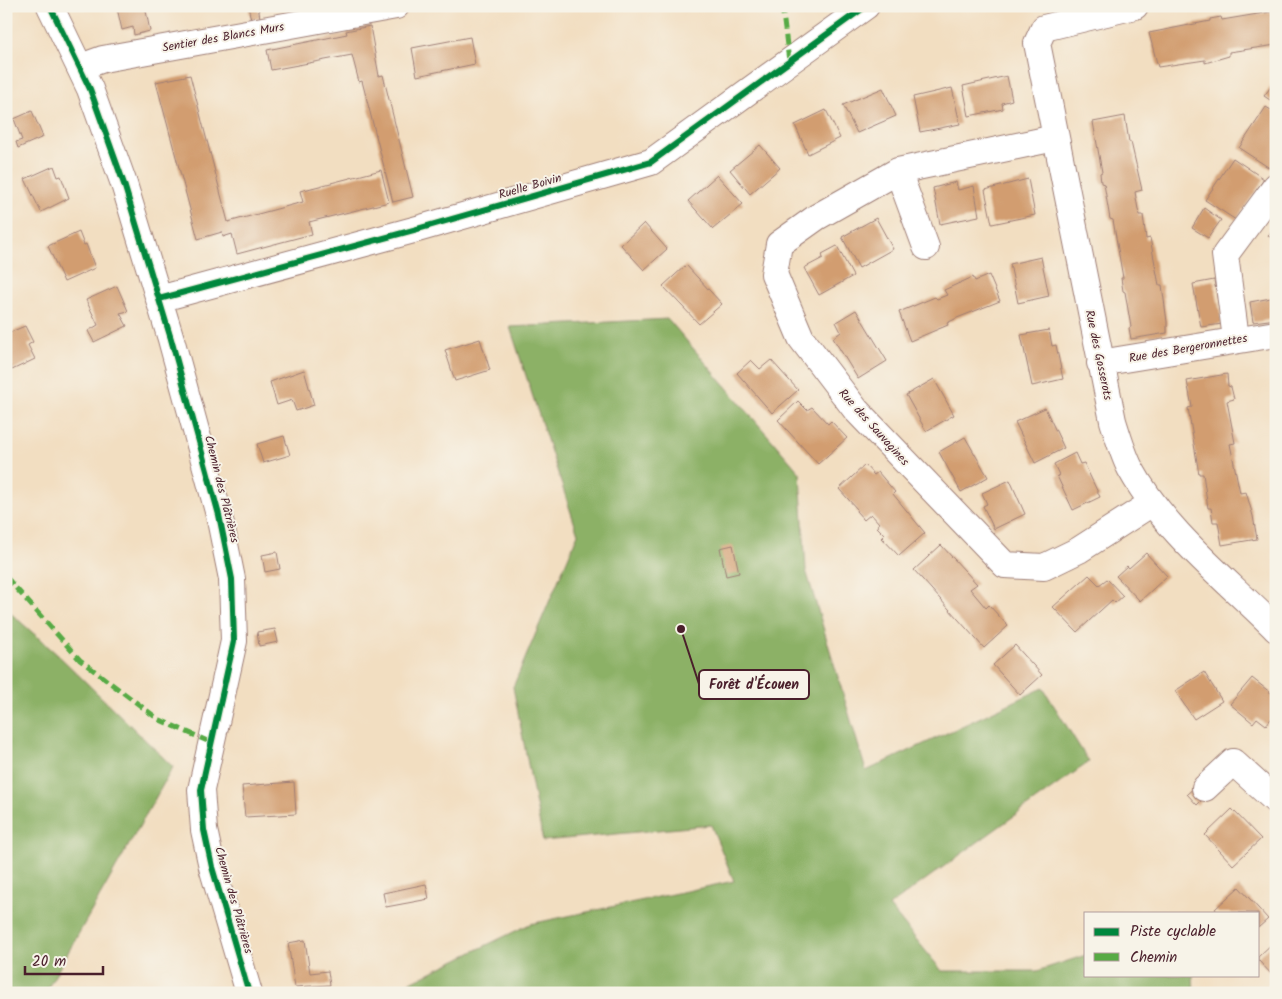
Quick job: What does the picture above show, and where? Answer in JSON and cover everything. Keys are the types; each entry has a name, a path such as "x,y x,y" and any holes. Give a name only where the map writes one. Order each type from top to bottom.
{"street":[{"name":"Chemin des Plâtrières","path":"50,6 81,67 124,184 159,299 219,515 232,579 234,641 201,790 204,830 212,867 249,993"},
{"name":"Sentier des Blancs Murs","path":"81,67 103,59 396,6"},
{"name":"Ruelle Boivin","path":"159,299 441,223 651,162 866,6"},
{"name":"Rue des Gosserots","path":"1135,6 1044,28 1037,43 1113,421 1129,467 1152,503 1174,531 1276,629"},
{"name":"Rue des Sauvagines","path":"1055,138 898,171 817,217 779,244 774,274 801,338 856,410 1005,565 1044,567 1079,550 1152,503"},
{"path":"898,171 926,247"},
{"path":"1236,339 1225,256 1276,186"},
{"name":"Rue des Bergeronnettes","path":"1100,363 1236,339 1276,334"},
{"path":"1205,788 1233,762 1276,801"}],"green space":[{"path":"668,319 800,473 806,570 866,771 1043,688 1089,762 889,906 942,971 1037,971 1084,956 1084,976 1193,976 1194,993 388,993 530,924 734,881 711,825 543,841 513,687 578,534 510,327"},
{"path":"6,609 59,656 173,767 45,993 6,993"}],"building":[{"path":"145,6 150,31 134,35 133,27 122,30 117,8"},
{"path":"248,6 258,6 260,18 251,20"},
{"path":"1276,11 1276,45 1229,52 1229,56 1205,63 1205,60 1158,67 1149,33 1210,21 1210,19 1221,17 1222,20"},
{"path":"370,26 379,76 383,75 413,197 393,202 362,81 359,82 352,55 271,70 267,50 347,34 346,31"},
{"path":"470,37 475,64 417,76 412,48"},
{"path":"190,75 228,222 303,202 300,191 381,170 389,202 309,222 312,234 237,254 232,234 223,237 222,232 198,239 156,82"},
{"path":"1007,76 1012,100 1002,103 1003,109 969,116 963,86"},
{"path":"1276,80 1276,104 1264,96"},
{"path":"883,88 896,116 857,133 843,105"},
{"path":"952,88 960,124 920,132 913,97"},
{"path":"1266,107 1276,113 1276,161 1271,169 1239,148"},
{"path":"826,110 840,138 808,154 795,125"},
{"path":"32,111 43,137 18,148 16,142 22,140 14,119"},
{"path":"1125,116 1129,142 1131,142 1142,190 1135,192 1139,215 1143,215 1146,239 1150,238 1159,285 1162,285 1167,322 1167,333 1131,339 1129,328 1131,327 1125,292 1123,291 1121,278 1123,278 1113,220 1110,219 1104,184 1101,183 1100,173 1102,172 1093,122"},
{"path":"760,145 780,168 750,194 730,170"},
{"path":"1233,158 1264,179 1236,220 1205,200"},
{"path":"54,166 58,177 61,176 69,198 41,212 25,179"},
{"path":"717,175 743,204 713,229 688,201"},
{"path":"1028,179 1035,215 992,224 985,190"},
{"path":"956,182 958,190 974,186 979,216 940,224 933,188"},
{"path":"1204,208 1221,220 1208,238 1192,228"},
{"path":"876,218 893,249 859,268 842,237"},
{"path":"644,223 667,249 644,270 621,245"},
{"path":"1276,224 1276,240 1268,236"},
{"path":"79,232 84,245 86,244 95,268 64,282 48,246"},
{"path":"837,246 853,276 819,295 804,268 823,258 822,254"},
{"path":"1041,257 1049,296 1018,303 1010,264"},
{"path":"686,265 722,304 699,324 663,286"},
{"path":"989,275 1000,301 957,318 947,323 948,325 910,341 899,312 935,297 937,299 947,295 944,290 973,277 975,281"},
{"path":"1214,280 1222,324 1201,327 1193,284"},
{"path":"117,286 128,311 120,313 127,326 94,342 88,331 98,325 86,300"},
{"path":"1276,297 1276,319 1253,322 1250,302"},
{"path":"856,310 887,361 858,379 833,338 841,332 836,322"},
{"path":"25,326 33,342 28,345 35,359 12,370 6,358 6,334"},
{"path":"1049,330 1052,346 1056,345 1063,379 1032,386 1021,335"},
{"path":"480,339 490,370 455,381 445,350"},
{"path":"751,360 760,369 771,360 798,390 772,413 737,373"},
{"path":"304,370 314,405 296,411 292,400 277,405 270,382"},
{"path":"1227,374 1228,386 1231,387 1234,399 1227,401 1235,443 1230,444 1240,493 1246,492 1257,539 1222,545 1218,522 1213,522 1211,508 1208,508 1203,474 1199,474 1188,408 1192,407 1187,381"},
{"path":"934,379 954,415 926,431 906,395"},
{"path":"798,401 807,410 812,407 828,424 831,421 847,438 818,464 778,420"},
{"path":"1045,408 1064,448 1035,463 1015,422"},
{"path":"284,436 290,455 263,463 257,444"},
{"path":"965,437 988,477 961,492 939,452"},
{"path":"1075,453 1080,464 1084,463 1100,497 1073,510 1057,476 1059,475 1054,464"},
{"path":"865,465 874,475 878,472 895,492 893,494 925,533 899,556 882,538 885,535 877,527 879,523 871,514 864,520 839,489"},
{"path":"1010,480 1025,514 994,529 983,506 987,504 982,493"},
{"path":"733,545 739,573 726,576 720,548"},
{"path":"941,545 977,584 970,589 986,608 989,605 1008,626 984,648 914,570"},
{"path":"277,552 280,569 265,572 262,555"},
{"path":"1146,553 1167,576 1140,601 1116,576 1127,566 1129,568"},
{"path":"1089,575 1099,585 1107,579 1123,596 1115,603 1112,600 1077,632 1053,607"},
{"path":"275,629 278,642 259,646 257,632"},
{"path":"1015,645 1042,675 1020,695 993,665"},
{"path":"1204,672 1222,701 1194,719 1175,691"},
{"path":"1252,678 1276,697 1276,713 1266,725 1257,718 1253,723 1230,704"},
{"path":"294,782 296,814 245,817 242,786"},
{"path":"1195,787 1205,797 1197,805 1187,794"},
{"path":"1232,809 1261,839 1233,865 1205,835"},
{"path":"426,884 429,899 386,907 383,893"},
{"path":"1239,887 1268,919 1260,926 1260,912 1217,912 1215,909"},
{"path":"305,940 310,973 328,971 330,985 295,987 288,943"},
{"path":"1276,940 1276,979 1260,962 1260,955"}],"marked path":[{"path":"782,6 789,61"},
{"path":"6,577 80,660 158,719 212,743"}],"cycle path":[{"path":"50,6 90,89 124,184 171,339 219,515 232,579 234,641 201,790 204,830 212,867 249,993"},
{"path":"159,299 421,228 651,162 866,6"}],"place":[{"name":"Forêt d'Écouen","path":"681,629"}]}
